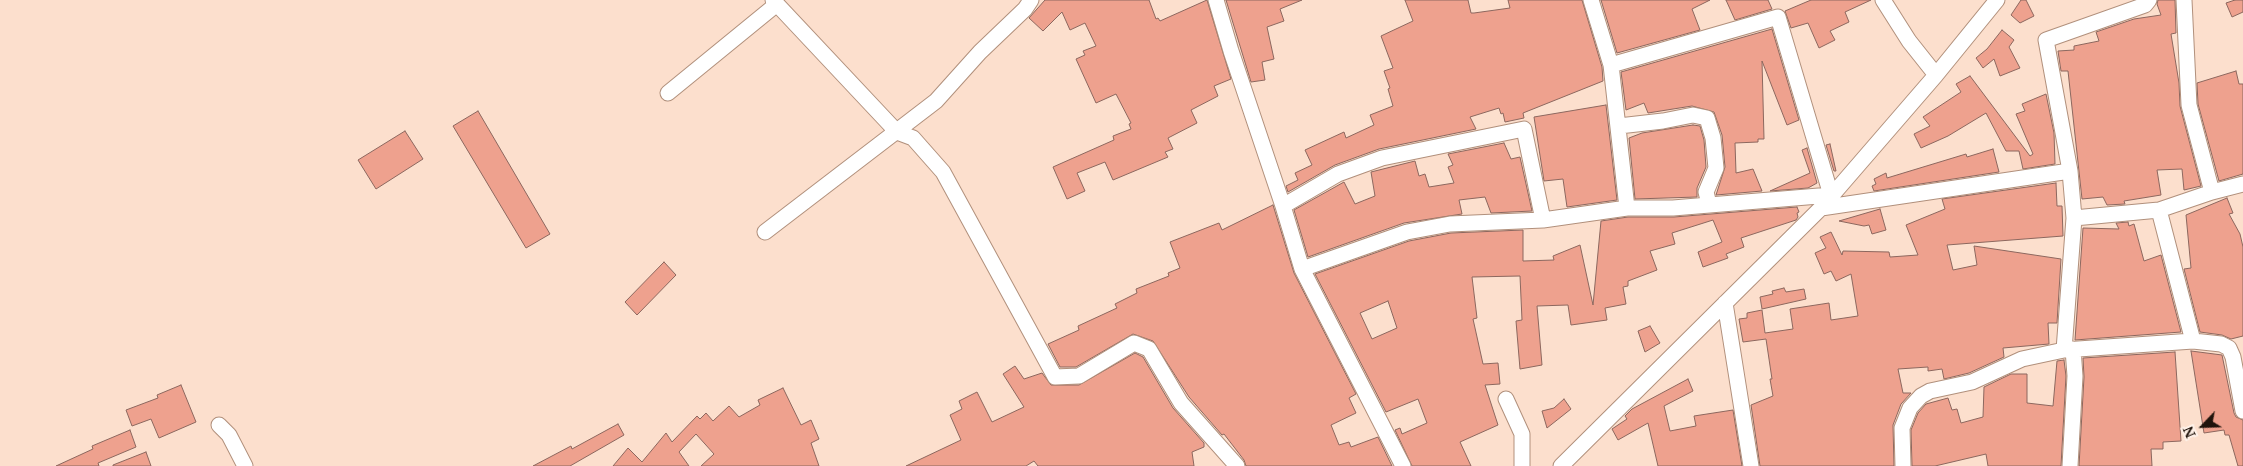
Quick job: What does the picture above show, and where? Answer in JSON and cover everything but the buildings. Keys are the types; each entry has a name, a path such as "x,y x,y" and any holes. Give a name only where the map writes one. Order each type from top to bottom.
{"street":[{"path":"765,232 936,101 980,52 1025,10 1031,0"},
{"path":"1216,0 1230,51 1283,206 1302,269 1403,466"},
{"path":"1591,0 1611,65 1627,208"},
{"path":"1883,0 1910,41 1936,75"},
{"path":"1561,466 1821,208 1936,75 1997,0"},
{"path":"2070,466 2075,376 2068,350 2074,218 2070,171 2046,40 2145,5 2149,0"},
{"path":"2184,0 2189,105 2212,192"},
{"path":"668,93 775,2 897,132 914,138 943,172 1055,377 1080,376 1134,343 1148,349 1181,403 1237,466"},
{"path":"1611,65 1778,17 1831,195"},
{"path":"1619,126 1663,121 1693,115 1707,118 1713,138 1716,168 1706,192 1709,204"},
{"path":"1283,206 1338,174 1382,158 1524,129 1543,220"},
{"path":"1821,208 2070,171"},
{"path":"2074,218 2159,210 2212,192 2243,184"},
{"path":"1302,269 1407,232 1450,224 1543,220 1627,208 1673,208 1831,195"},
{"path":"2159,210 2193,341"},
{"path":"1725,303 1751,466"},
{"path":"1903,466 1902,428 1910,408 1921,396 1930,391 1972,382 2022,360 2068,350 2193,341 2222,344 2229,348 2233,357 2243,411"},
{"path":"1506,399 1522,434 1522,466"},
{"path":"219,425 229,435 245,466"}]}
